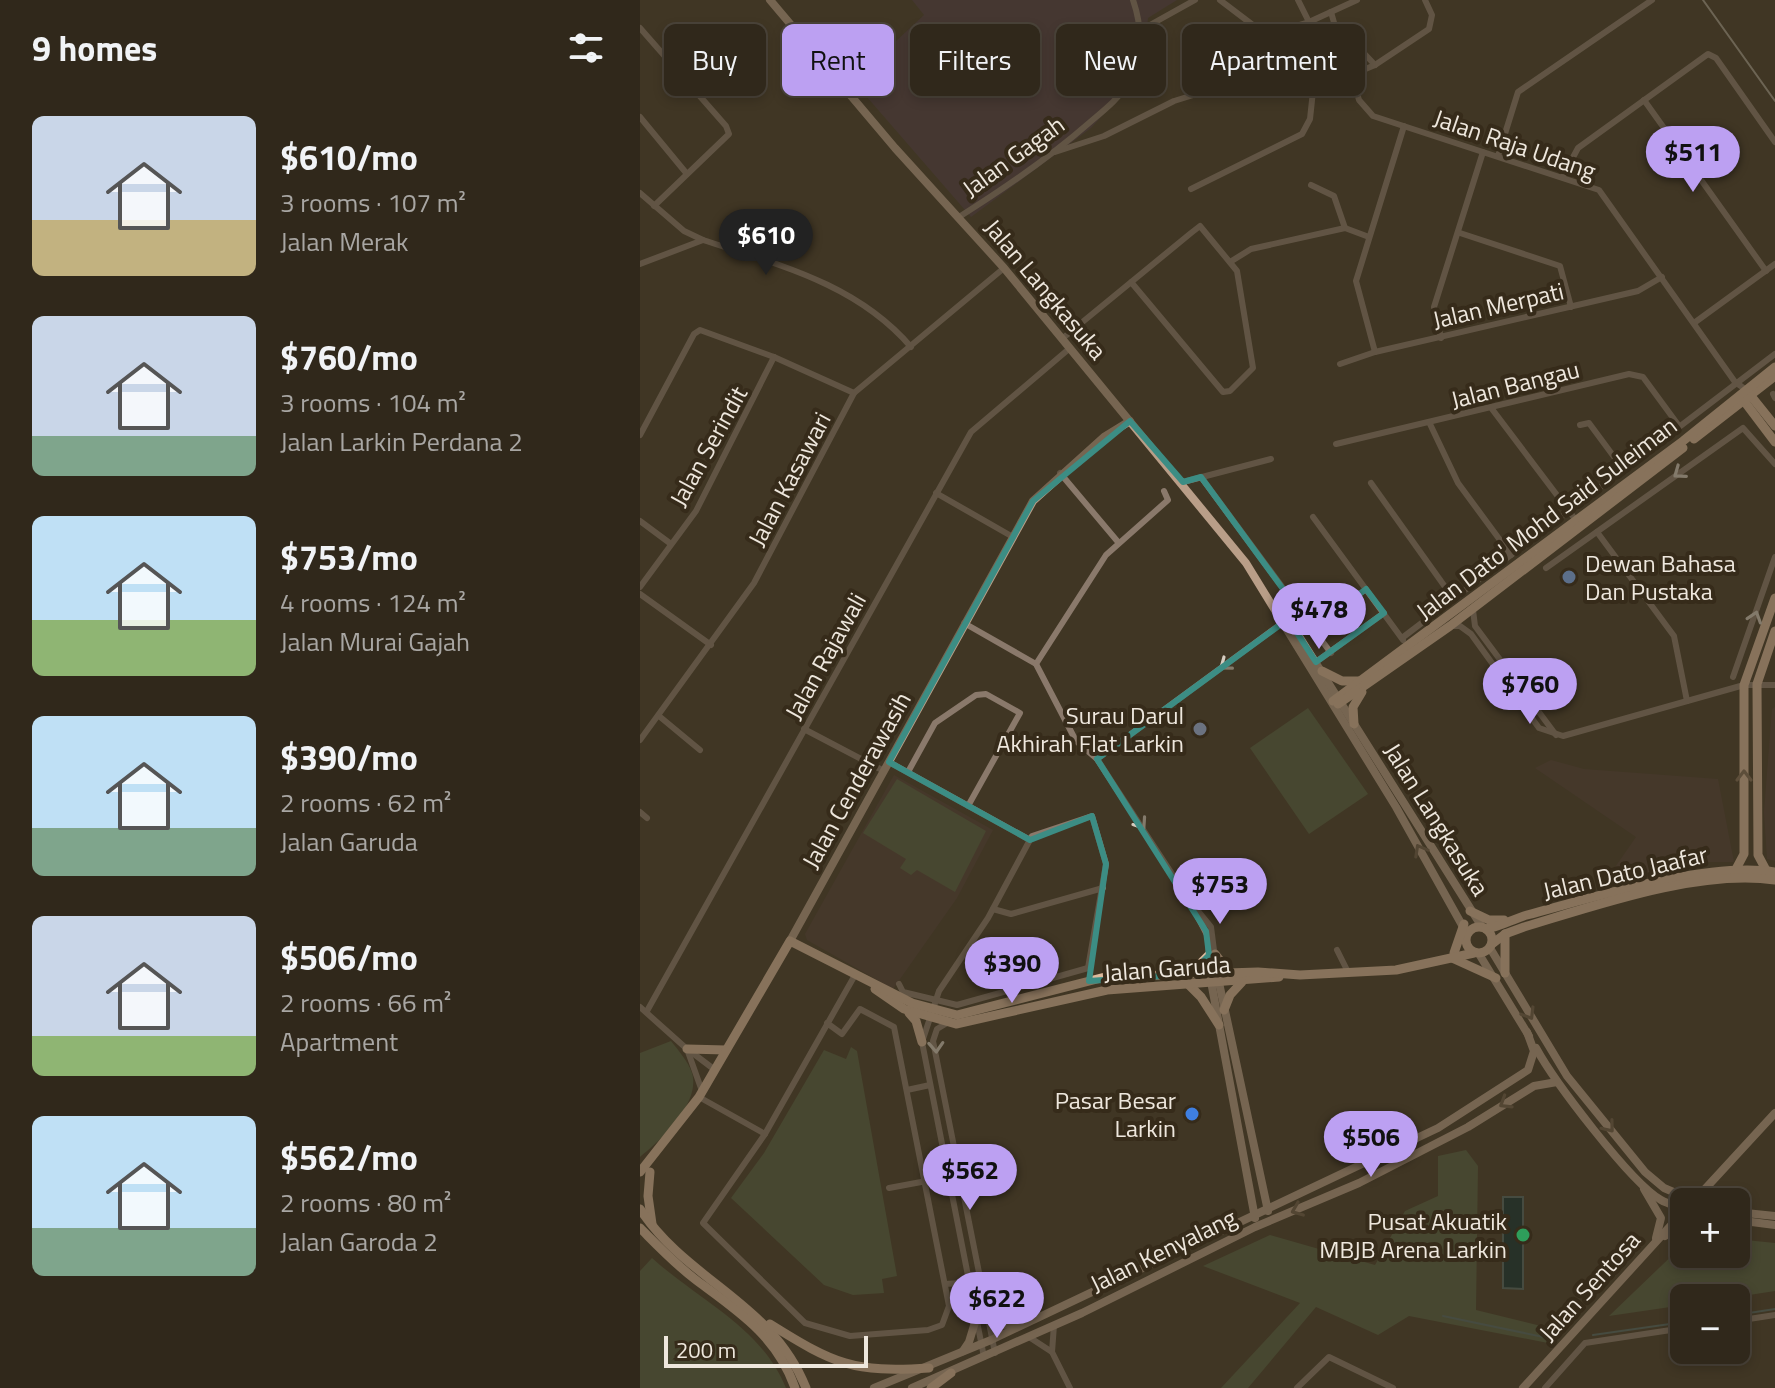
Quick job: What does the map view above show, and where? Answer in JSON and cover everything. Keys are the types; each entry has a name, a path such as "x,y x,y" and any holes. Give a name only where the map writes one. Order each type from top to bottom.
{"main road":[{"name":"Jalan Dato' Mohd Said Suleiman","path":"1337,702 1775,367"},
{"name":"Jalan Dato' Mohd Said Suleiman","path":"1337,702 1363,689 1473,608 1572,515 1683,441 1742,391 1775,376"},
{"path":"1742,391 1775,426"},
{"path":"1742,391 1775,442"},
{"path":"1736,869 1744,854 1744,685 1775,599"},
{"path":"1770,871 1758,855 1757,684 1775,631"},
{"path":"1319,666 1349,682 1366,678"},
{"path":"1354,724 1353,707 1363,689"},
{"name":"Jalan Dato Jaafar","path":"1484,928 1661,882 1736,869 1770,871"},
{"name":"Jalan Dato Jaafar","path":"1491,946 1505,934 1699,883 1775,880"},
{"path":"1470,911 1489,920 1511,920"},
{"path":"1466,932 1468,947 1476,953 1491,946 1484,928 1474,928 1466,932 1449,956 1500,976 1505,934"},
{"name":"Jalan Garuda","path":"790,941 869,983 904,1009 932,1008 947,1023 969,1023 1107,990 1189,979"},
{"name":"Jalan Cenderawasih","path":"640,1201 645,1177 656,1156 701,1094 790,941"},
{"name":"Jalan Garuda","path":"1214,979 1230,973 1290,975 1411,968 1449,956 1476,953"},
{"path":"1219,1025 1189,979 1212,955 1230,973"},
{"name":"Jalan Garuda","path":"869,983 957,1015 1105,977 1242,982 1290,975"},
{"path":"1224,1010 1230,995 1242,982"},
{"path":"904,1009 916,1021 922,1042"},
{"path":"687,1049 726,1050"},
{"path":"640,1162 656,1156"},
{"path":"645,1177 652,1226"},
{"path":"641,1213 696,1270 815,1353 843,1364 881,1371 929,1368"},
{"path":"640,1228 677,1264 724,1298 766,1335 781,1354 795,1388"},
{"path":"761,1318 785,1346 806,1388"},
{"path":"931,1388 951,1373"}],"street":[{"name":"Jalan Langkasuka","path":"770,0 895,148 1004,268 1183,482 1246,563 1354,724 1470,911 1484,928"},
{"name":"Jalan Gagah","path":"1133,0 1139,24"},
{"path":"1154,24 1178,13 1195,0"},
{"path":"1220,0 1252,24"},
{"path":"1298,0 1309,22"},
{"path":"1302,24 1357,0"},
{"path":"1365,69 1431,26 1432,15 1425,0"},
{"path":"1498,156 1518,92 1652,0"},
{"path":"1331,12 1339,40 1359,48 1375,65"},
{"path":"640,28 726,126 729,134 654,206"},
{"path":"1563,176 1578,148 1708,54 1716,58 1775,142"},
{"name":"Jalan Gagah","path":"959,217 1019,180 1119,96"},
{"path":"1055,152 1104,136 1190,96"},
{"path":"1191,189 1302,134 1310,119 1312,96"},
{"name":"Jalan Raja Udang","path":"1358,96 1368,114 1599,190 1742,391"},
{"path":"1644,100 1766,271"},
{"path":"640,117 687,174"},
{"path":"1375,352 1356,281 1404,126"},
{"path":"1441,338 1434,307 1460,233 1483,152"},
{"path":"1311,185 1334,196 1345,228"},
{"path":"640,193 703,240 835,286 873,309 911,347"},
{"path":"1063,338 1131,282 1200,226 1230,262 1242,287 1254,358 1251,371 1230,391 1223,392 1131,282"},
{"path":"1230,262 1251,249 1345,228 1369,237"},
{"path":"1460,233 1560,266 1571,307"},
{"path":"689,246 691,234"},
{"path":"640,264 703,240"},
{"path":"1694,323 1775,264"},
{"name":"Jalan Kasawari","path":"640,740 754,583 854,393 1004,268"},
{"name":"Jalan Merpati","path":"1340,364 1375,352 1638,291 1662,277"},
{"path":"640,435 694,334 707,330 854,393"},
{"name":"Jalan Rajawali","path":"644,1009 971,432 1070,348"},
{"path":"1492,409 1572,515 1623,469 1679,426 1742,391 1775,354"},
{"name":"Jalan Serindit","path":"640,587 696,511 774,357"},
{"name":"Jalan Bangau","path":"1336,444 1636,374 1679,426"},
{"name":"Jalan Cenderawasih","path":"790,941 1033,501 1060,473 1127,417"},
{"path":"1580,425 1589,423 1623,469"},
{"path":"1402,638 1453,598 1519,562 1458,483 1430,424"},
{"path":"1546,568 1743,428 1775,464"},
{"path":"1183,482 1271,459"},
{"path":"1060,473 1118,542"},
{"path":"1201,477 1331,653"},
{"path":"1371,483 1453,598"},
{"path":"1036,664 1118,542 1163,507 1169,498 1164,491"},
{"path":"936,493 1013,537"},
{"path":"1313,517 1407,649"},
{"path":"640,521 671,544"},
{"path":"1597,532 1674,636 1687,701"},
{"path":"1733,677 1775,557"},
{"path":"1313,630 1366,589"},
{"path":"640,594 711,645"},
{"path":"1762,595 1775,599"},
{"path":"1473,608 1475,626 1556,735"},
{"path":"1319,666 1331,653 1384,613"},
{"name":"Jalan Langkasuka","path":"1285,622 1319,666 1466,932"},
{"path":"1097,759 1285,622"},
{"path":"964,623 1036,664 1076,741 1097,759 1189,900 1208,937 1214,979"},
{"path":"1450,626 1465,628 1539,728 1556,735 1572,735 1744,685 1775,685"},
{"path":"908,772 935,723 976,695 986,694 1020,713 968,806"},
{"path":"659,716 700,750"},
{"path":"804,729 887,766 908,772 1030,840"},
{"path":"640,812 647,818"},
{"path":"984,1357 922,1042 932,1008 993,909 1030,840 1038,832 1092,816 1106,860 1088,968 1089,981"},
{"path":"993,909 1011,914 1103,888"},
{"path":"1491,946 1500,976 1527,1032 1557,1082 1639,1182 1661,1218 1655,1243"},
{"path":"1337,950 1348,972"},
{"path":"1476,953 1500,976 1567,1076 1645,1172 1670,1191"},
{"path":"899,984 903,992 932,1008 961,1004 1088,968"},
{"path":"827,1023 842,1034 860,1009 888,1021 894,1027 945,1284 948,1314 942,1325 928,1330 840,1335 798,1318 703,1223 765,1134 827,1023 855,975"},
{"name":"Jalan Kenyalang","path":"912,1388 995,1353 1271,1221 1224,1010 1214,979"},
{"name":"Jalan Kenyalang","path":"1214,979 1219,1025 1257,1227"},
{"path":"644,1009 715,1070"},
{"path":"947,1023 937,1029 933,1041 995,1353"},
{"path":"1267,1208 1438,1128 1524,1074 1534,1051 1527,1032"},
{"path":"687,1049 701,1094 765,1134"},
{"path":"1271,1221 1442,1141 1534,1086 1557,1082"},
{"path":"907,1090 930,1085"},
{"path":"1708,1188 1775,1113"},
{"path":"889,1188 948,1177"},
{"path":"1639,1182 1670,1204"},
{"path":"1262,1190 1277,1198 1289,1198"},
{"path":"1234,1225 1249,1195"},
{"name":"Jalan Kenyalang","path":"874,1388 991,1340 1267,1208"},
{"path":"1750,1213 1775,1216"},
{"path":"1750,1222 1775,1225"},
{"name":"Jalan Sentosa","path":"1523,1388 1670,1226"},
{"path":"1655,1243 1670,1233"},
{"path":"1164,1259 1169,1269"},
{"path":"945,1284 961,1283 971,1297"},
{"path":"985,1312 1001,1325 1024,1324"},
{"path":"1750,1319 1775,1315"},
{"path":"959,1354 969,1342 976,1319"},
{"path":"1052,1352 1054,1325"},
{"path":"1545,1388 1585,1343 1670,1330"},
{"path":"1029,1337 1052,1352 1070,1388"},
{"path":"1297,1388 1329,1357 1393,1388"}],"highlighted area":[{"path":"1130,421 1183,482 1201,477 1313,630 1366,589 1384,613 1316,662 1288,619 1097,759 1206,931 1209,955 1190,974 1089,981 1106,864 1092,816 1030,840 889,762 1033,501"}],"shaded area":[{"path":"912,0 1177,0 1148,18 1147,24 1056,24 1056,96 1120,96 1091,128 971,217 866,96 894,96 894,43 910,28 910,96 1040,96 1040,24 914,24 924,15"},
{"path":"1775,707 1775,861 1767,859 1764,812 1772,709"},
{"path":"1551,760 1584,769 1718,779 1734,862 1703,862 1602,886 1636,837 1535,768"},
{"path":"894,775 993,830 957,898 893,989 807,940 805,934"}],"green space":[{"path":"1308,708 1368,794 1309,834 1250,748"},
{"path":"897,779 986,831 955,892 917,870 911,875 900,868 906,859 863,833"},
{"path":"671,1041 692,1073 691,1096 677,1120 640,1157 640,1053"},
{"path":"851,1047 857,1051 897,1276 882,1279 884,1293 853,1295 824,1285 731,1198 764,1153 824,1050 846,1059"},
{"path":"1466,1150 1478,1166 1476,1310 1557,1330 1553,1344 1409,1316 1378,1335 1316,1307 1248,1388 1221,1388 1300,1303 1203,1266 1270,1235 1375,1265 1405,1211 1438,1196 1438,1156"},
{"path":"1750,1240 1775,1243 1775,1291 1750,1295 1750,1284 1670,1284 1670,1307 1609,1316 1670,1257 1670,1268 1750,1268"},
{"path":"652,1258 745,1331 775,1367 786,1388 640,1388 640,1271"}],"water":[{"path":"1503,1197 1523,1197 1523,1289 1503,1288"}],"waterway":[{"path":"1750,1313 1775,1309"},
{"path":"1443,1316 1553,1339"},
{"path":"1593,1335 1670,1324"}],"railway":[{"path":"1703,0 1775,101"}],"place":[{"name":"Dewan Bahasa Dan Pustaka","path":"1569,577"},
{"name":"Surau Darul Akhirah Flat Larkin","path":"1200,729"},
{"name":"Pasar Besar Larkin","path":"1192,1114"},
{"name":"Pusat Akuatik MBJB Arena Larkin","path":"1523,1235"}]}
